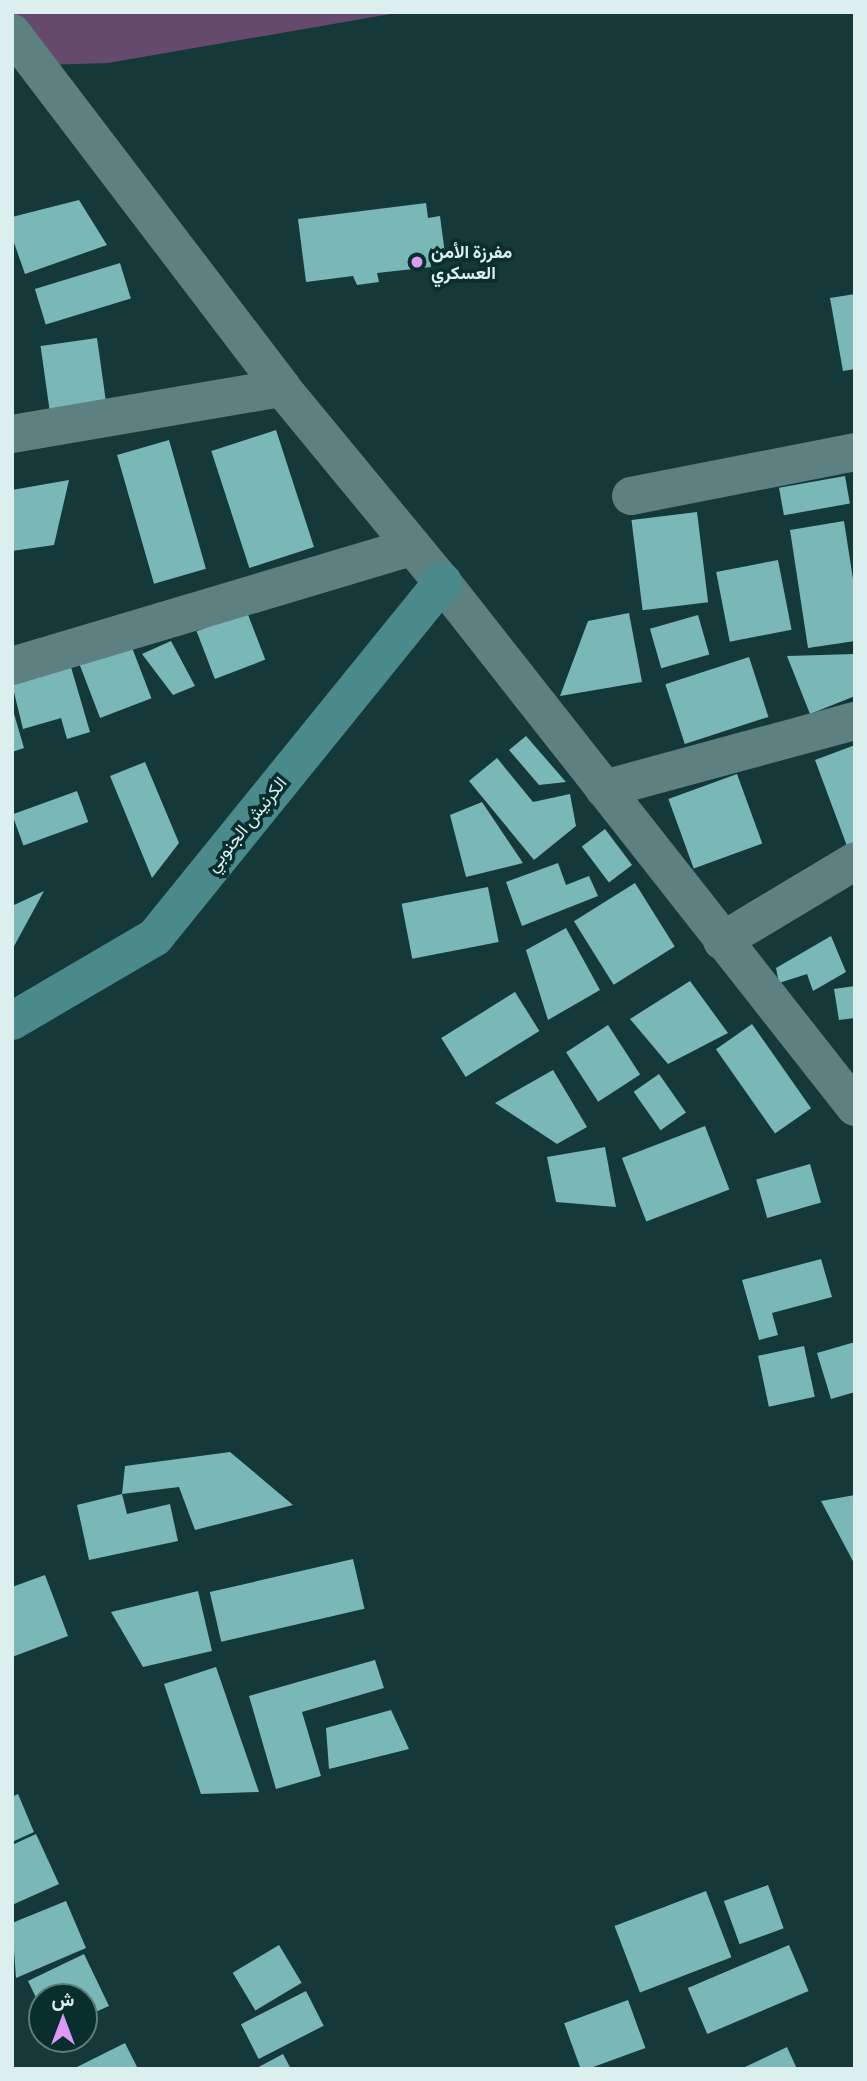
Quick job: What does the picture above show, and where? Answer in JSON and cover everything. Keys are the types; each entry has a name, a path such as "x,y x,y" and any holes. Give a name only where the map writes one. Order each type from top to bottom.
{"main road":[{"name":"الكرنيش الجنوبي","path":"12,1021 155,937 442,582"}],"street":[{"path":"12,33 282,388 442,582 855,1107"},
{"path":"12,434 282,388"},
{"path":"631,496 855,452"},
{"path":"12,666 412,547"},
{"path":"604,789 855,721"},
{"path":"722,940 855,860"}],"shaded area":[{"path":"12,12 402,12 108,63 12,66"}],"building":[{"path":"79,200 107,245 25,274 12,237 12,217"},
{"path":"426,203 428,218 440,216 445,254 430,256 431,267 377,273 379,282 357,285 353,276 306,282 298,219"},
{"path":"120,263 131,298 46,324 35,289"},
{"path":"855,294 855,369 843,371 830,298"},
{"path":"97,338 106,402 50,410 41,346"},
{"path":"276,430 314,547 249,568 211,451"},
{"path":"169,440 206,569 154,584 117,455"},
{"path":"845,476 850,504 784,515 779,488"},
{"path":"69,480 54,545 12,551 12,490"},
{"path":"697,512 708,602 643,610 631,520"},
{"path":"844,521 855,592 855,641 808,648 790,530"},
{"path":"778,560 792,630 730,642 716,572"},
{"path":"247,612 265,660 215,679 197,631"},
{"path":"629,613 642,682 560,696 588,621"},
{"path":"698,615 709,654 661,668 650,629"},
{"path":"171,641 195,686 173,695 142,654"},
{"path":"131,645 151,698 100,718 80,665"},
{"path":"855,654 855,696 810,714 787,656"},
{"path":"749,657 768,717 685,744 665,684"},
{"path":"71,667 90,732 67,739 61,718 23,729 12,684"},
{"path":"12,707 24,748 12,752"},
{"path":"526,736 566,782 539,785 509,750"},
{"path":"855,745 855,844 847,846 815,760"},
{"path":"497,758 533,802 570,794 576,826 534,860 469,781"},
{"path":"145,762 179,843 152,878 110,776"},
{"path":"737,774 762,844 694,869 668,799"},
{"path":"77,791 88,822 23,846 12,815"},
{"path":"482,802 523,863 466,877 450,815"},
{"path":"605,829 632,865 609,882 582,846"},
{"path":"558,863 566,885 589,876 598,896 522,926 506,882"},
{"path":"635,883 675,947 614,985 574,921"},
{"path":"488,887 499,942 412,959 402,904"},
{"path":"44,891 12,950 12,906"},
{"path":"566,928 600,990 548,1020 526,950"},
{"path":"831,936 846,972 813,991 807,974 779,983 776,968"},
{"path":"690,981 728,1033 668,1064 630,1019"},
{"path":"855,986 855,1018 839,1020 834,989"},
{"path":"515,992 539,1031 466,1077 441,1038"},
{"path":"752,1024 811,1108 775,1134 716,1049"},
{"path":"608,1025 640,1074 598,1102 566,1052"},
{"path":"553,1070 587,1127 557,1144 495,1103"},
{"path":"659,1074 686,1113 661,1130 634,1092"},
{"path":"705,1126 729,1189 646,1221 622,1158"},
{"path":"605,1147 616,1207 556,1202 547,1157"},
{"path":"810,1164 821,1202 767,1218 756,1179"},
{"path":"821,1259 832,1297 772,1313 778,1335 759,1340 742,1280"},
{"path":"855,1342 855,1392 831,1399 817,1353"},
{"path":"804,1346 815,1397 769,1407 758,1356"},
{"path":"230,1452 293,1505 195,1530 179,1487 122,1494 125,1466"},
{"path":"122,1494 127,1514 170,1504 178,1541 89,1560 77,1505"},
{"path":"855,1495 855,1565 821,1501"},
{"path":"353,1559 364,1609 221,1642 210,1592"},
{"path":"45,1575 68,1636 12,1657 12,1587"},
{"path":"198,1591 212,1651 143,1667 111,1612"},
{"path":"375,1660 384,1688 302,1712 321,1776 276,1789 249,1696"},
{"path":"216,1667 259,1792 201,1794 164,1684"},
{"path":"391,1710 409,1749 329,1769 326,1728"},
{"path":"18,1794 34,1832 12,1842 12,1797"},
{"path":"36,1834 59,1884 12,1905 12,1845"},
{"path":"768,1885 784,1928 740,1944 724,1901"},
{"path":"706,1891 731,1957 640,1992 615,1926"},
{"path":"66,1901 86,1948 16,1978 12,1923"},
{"path":"279,1945 302,1983 255,2011 233,1973"},
{"path":"789,1945 809,1991 707,2034 688,1988"},
{"path":"84,1954 98,1983 29,1983 28,1981"},
{"path":"98,1983 109,2006 98,2011"},
{"path":"306,1991 324,2026 259,2059 241,2024"},
{"path":"628,2000 645,2048 588,2069 581,2069 564,2023"},
{"path":"125,2043 138,2069 73,2069"},
{"path":"787,2047 797,2069 741,2069"},
{"path":"283,2054 291,2069 255,2069"}],"place":[{"name":"مفرزة الأمن العسكري","path":"417,262"}]}
